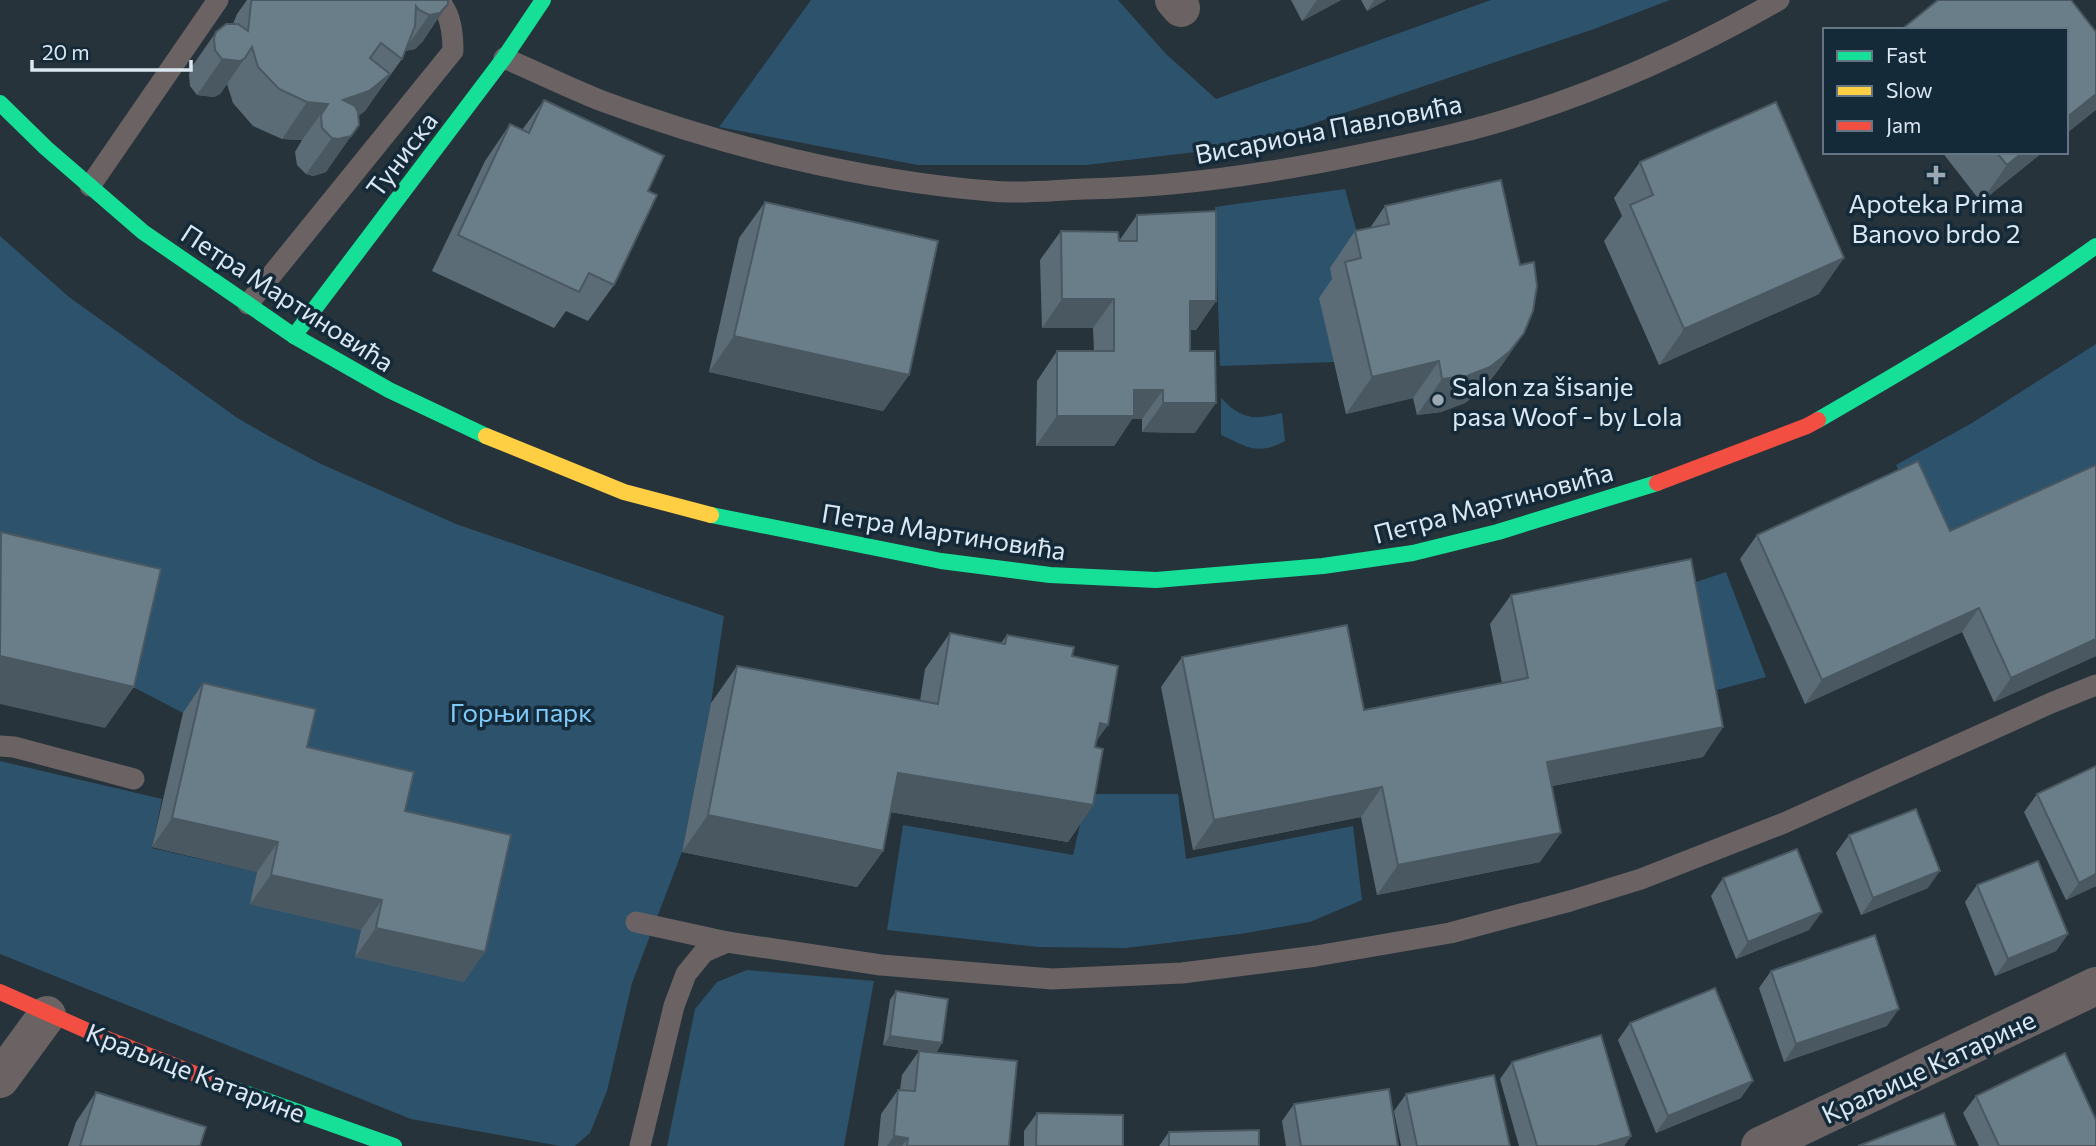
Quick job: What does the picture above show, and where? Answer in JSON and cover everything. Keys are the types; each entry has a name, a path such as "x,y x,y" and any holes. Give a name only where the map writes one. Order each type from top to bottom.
{"street":[{"name":"Туниска","path":"294,336 504,58 543,0"},
{"name":"Петра Мартиновића","path":"0,103 46,148 144,232 294,336 389,390 509,447 624,492 732,520 940,561 1051,575 1156,580 1323,566 1413,553 1498,532 1674,478 1807,426 2032,292 2096,246"},
{"name":"Краљице Катарине","path":"1760,1146 2096,986"},
{"name":"Краљице Катарине","path":"0,992 47,1015 173,1067 394,1146"},
{"path":"0,1079 47,1015"}],"lane":[{"path":"90,186 218,0"},
{"path":"248,304 453,51 453,33 445,7 438,0"},
{"name":"Висариона Павловића","path":"504,58 599,100 694,133 830,166 917,183 994,191 1123,188 1205,182 1286,170 1437,138 1522,115 1587,92 1630,73 1739,23 1779,0"},
{"path":"636,922 727,942 881,964 1052,979 1182,973 1316,956 1450,933 1570,901 1641,878 1784,823 2096,685"},
{"path":"0,746 14,747 134,779"},
{"path":"640,1146 674,1006 686,974 704,952 727,942"}],"green space":[{"path":"811,0 1118,0 1166,54 1216,99 1491,0 1670,0 1594,29 1246,146 1086,165 918,165 719,127"},
{"path":"1345,189 1360,243 1336,295 1334,362 1220,366 1215,207"},
{"name":"Горњи парк","path":"0,236 69,297 236,417 319,463 456,524 724,616 711,703 682,852 632,983 607,1091 590,1133 575,1146 560,1146 411,1119 0,954 0,761 162,799 152,848 257,872 251,904 361,930 356,957 464,981 287,777 295,738 183,713 116,678 0,559"},
{"path":"2096,344 2096,503 1935,548 1896,465 1972,423"},
{"path":"1221,398 1235,411 1249,416 1264,417 1282,413 1285,441 1260,449 1221,435"},
{"path":"1726,572 1766,677 1717,690 1687,585"},
{"path":"1087,794 1178,794 1186,859 1353,826 1362,900 1310,922 1126,948 1038,947 887,930 903,825 1073,855"},
{"path":"747,970 874,981 844,1146 667,1146 695,1009 717,982"}],"building":[{"path":"252,0 448,0 448,4 440,13 429,15 416,6 415,26 402,59 381,43 370,58 390,74 369,91 343,100 355,106 359,125 351,136 338,139 332,138 322,128 321,115 328,104 307,102 279,89 258,67 252,47 240,61 222,59 215,50 216,32 226,24 238,24 248,31"},
{"path":"1938,0 2071,0 2096,32 2096,94 2068,116 2068,28 1903,28"},
{"path":"544,100 664,156 648,191 657,195 614,285 589,273 579,292 458,235 510,124 529,133"},
{"path":"1776,102 1844,258 1684,329 1630,205 1653,195 1640,162"},
{"path":"1998,154 2021,154 2007,165"},
{"path":"1501,180 1520,265 1534,262 1537,286 1533,311 1524,333 1509,352 1490,367 1467,376 1442,379 1439,361 1372,377 1345,262 1361,258 1355,231 1389,224 1385,206"},
{"path":"765,202 938,241 909,375 734,336"},
{"path":"1216,211 1216,301 1190,301 1190,351 1215,351 1216,403 1163,403 1163,390 1134,390 1134,416 1057,416 1057,351 1114,351 1114,299 1062,299 1061,231 1118,232 1119,241 1137,241 1137,215"},
{"path":"1918,461 1950,531 2096,465 2096,639 2011,678 1979,608 1822,680 1757,535"},
{"path":"1,532 161,569 134,687 0,656"},
{"path":"1691,559 1723,727 1547,762 1561,833 1398,865 1382,787 1214,820 1182,657 1347,625 1364,710 1528,678 1511,595"},
{"path":"950,633 1005,644 1007,635 1074,647 1072,656 1118,666 1108,725 1100,723 1095,747 1103,749 1093,805 898,773 883,851 708,815 737,666 938,704"},
{"path":"203,683 316,709 307,747 414,772 405,811 511,835 485,952 376,928 382,900 271,875 278,842 172,818"},
{"path":"2096,766 2096,874 2079,883 2037,794"},
{"path":"1916,809 1940,871 1873,898 1849,835"},
{"path":"1797,849 1822,912 1748,942 1723,878"},
{"path":"2038,861 2068,934 2008,959 1977,885"},
{"path":"1875,935 1899,1009 1796,1044 1771,971"},
{"path":"1715,988 1753,1081 1668,1116 1630,1023"},
{"path":"896,991 948,999 942,1043 890,1036"},
{"path":"1601,1035 1631,1136 1597,1146 1537,1146 1512,1062"},
{"path":"919,1051 1017,1061 1009,1146 907,1146 908,1138 894,1136 898,1090 915,1091"},
{"path":"2065,1053 2096,1120 2096,1146 1999,1146 1976,1096"},
{"path":"1494,1075 1510,1146 1417,1146 1406,1094"},
{"path":"1389,1089 1398,1146 1301,1146 1294,1104"},
{"path":"96,1092 206,1127 200,1146 80,1146"},
{"path":"1037,1113 1123,1115 1123,1146 1036,1146"},
{"path":"1944,1113 1956,1146 1858,1146"},
{"path":"1259,1130 1259,1146 1169,1146 1169,1132"}],"traffic: fast":[{"path":"294,336 504,58 543,0"},
{"path":"0,103 46,148 143,232 294,336 389,390 486,436"},
{"path":"1818,420 1994,315 2096,246"},
{"path":"711,515 941,561 1050,575 1156,580 1323,566 1413,553 1498,532 1657,483"},
{"path":"228,1087 394,1146"}],"traffic: slow":[{"path":"486,436 624,492 711,515"}],"traffic: jam":[{"path":"1657,483 1818,420"},
{"path":"0,992 97,1035 228,1087"}],"place":[{"name":"Apoteka Prima Banovo brdo 2","path":"1936,175"},
{"name":"Salon za šisanje pasa Woof - by Lola","path":"1438,400"}]}
